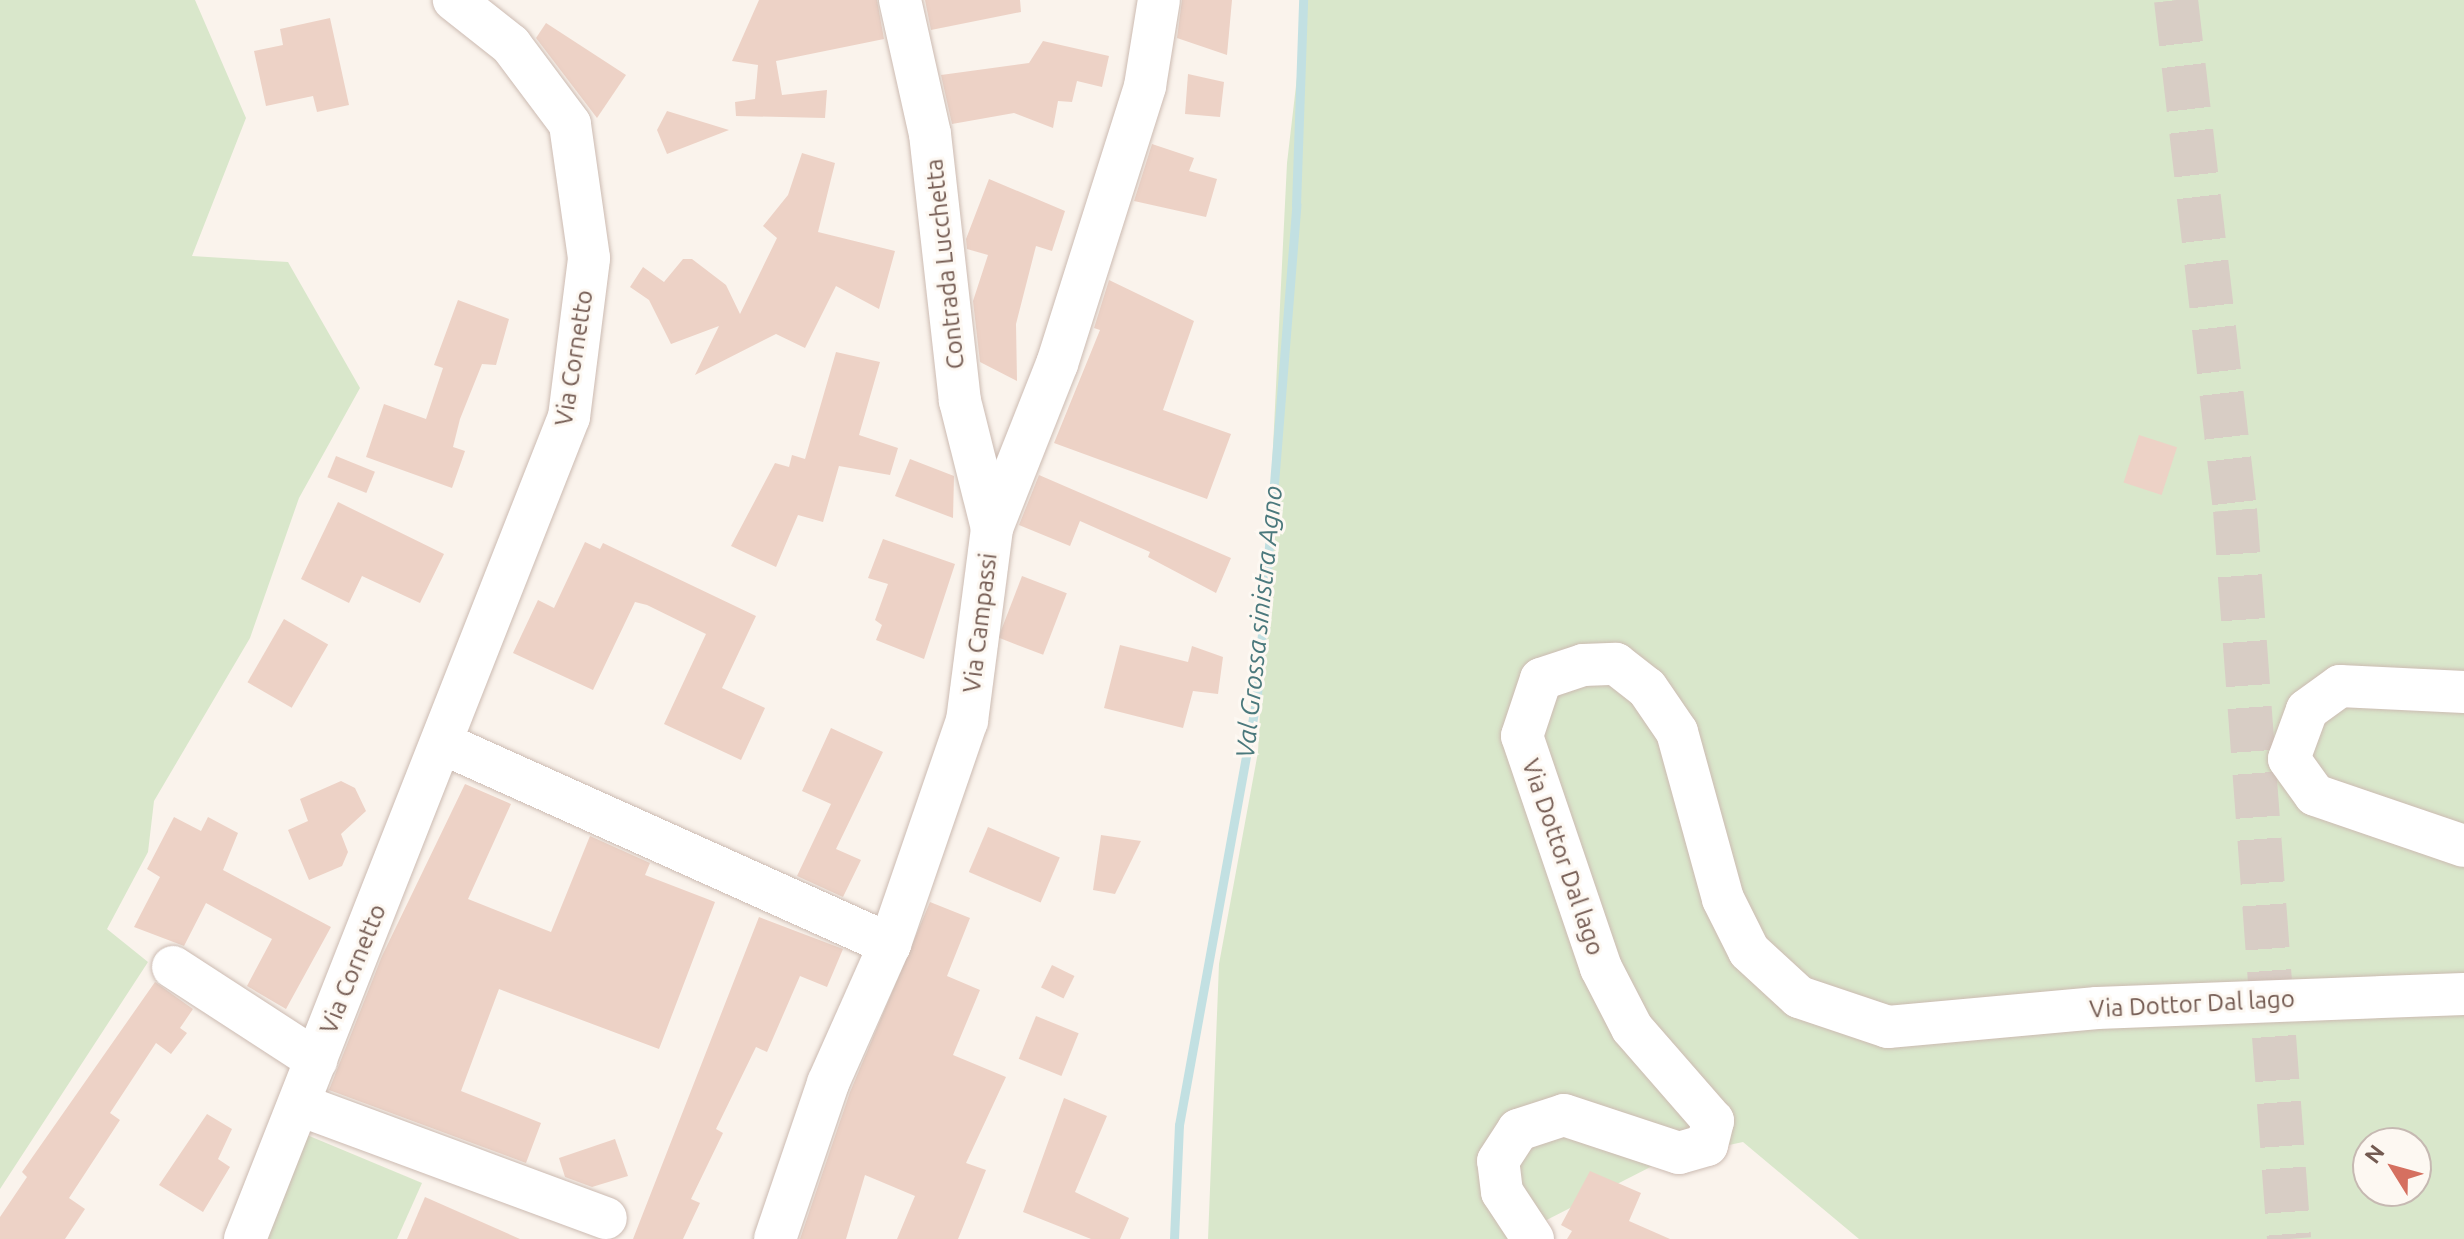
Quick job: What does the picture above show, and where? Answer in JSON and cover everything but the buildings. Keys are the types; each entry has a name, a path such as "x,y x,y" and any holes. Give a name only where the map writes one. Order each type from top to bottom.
{"street":[{"name":"Via Cornetto","path":"245,1239 444,744 569,417 589,258 570,124 511,45 454,0"},
{"name":"Contrada Lucchetta","path":"900,0 930,134 960,401 992,528"},
{"name":"Via Campassi","path":"775,1239 828,1083 890,944 967,721 992,528 1067,335 1145,86 1159,0"},
{"name":"Via Dottor Dal lago","path":"1533,1239 1500,1177 1498,1161 1518,1130 1564,1115 1679,1153 1707,1145 1713,1121 1632,1028 1601,968 1522,736 1541,679 1583,665 1616,664 1647,688 1677,732 1723,899 1749,951 1799,997 1888,1027 2097,1008 2464,994"},
{"path":"2464,692 2340,686 2307,710 2289,759 2315,795 2464,846"},
{"path":"444,744 890,944"},
{"path":"173,967 316,1060"},
{"path":"300,1105 606,1218"}],"green space":[{"path":"0,0 195,0 246,118 192,256 288,262 360,388 299,498 250,638 154,801 148,852 107,929 148,962 0,1189"},
{"path":"1306,0 2464,0 2464,1239 1859,1239 1743,1142 1668,1158 1529,1229 1532,1239 1208,1239 1219,964 1258,752 1287,163"},
{"path":"283,1125 422,1183 397,1239 234,1239"}],"waterway":[{"name":"Val Grossa sinistra Agno","path":"1174,1239 1179,1125 1257,695 1296,205 1303,0"}],"tunnel":[{"path":"2176,0 2235,510 2289,1239"}]}
